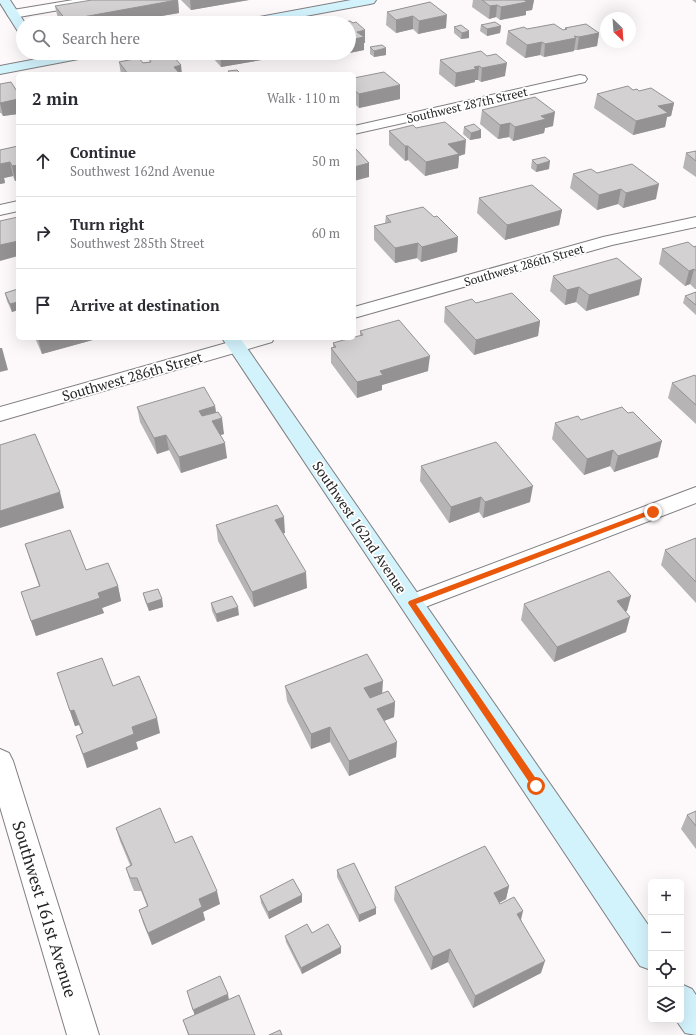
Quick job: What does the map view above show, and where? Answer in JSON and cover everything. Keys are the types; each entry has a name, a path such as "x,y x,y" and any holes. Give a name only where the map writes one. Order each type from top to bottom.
{"street":[{"path":"4,0 16,19"},
{"path":"13,14 94,0"},
{"path":"282,16 350,2 370,0"},
{"path":"0,70 31,60"},
{"path":"42,60 49,72"},
{"name":"Southwest 287th Street","path":"356,130 580,79"},
{"path":"0,210 16,206"},
{"name":"Southwest 286th Street","path":"356,312 609,241 696,222"},
{"name":"Southwest 286th Street","path":"0,414 234,342 250,340"},
{"name":"Southwest 162nd Avenue","path":"234,342 648,951"},
{"path":"412,603 696,495"},
{"name":"Southwest 161st Avenue","path":"0,761 83,1035"},
{"path":"684,1004 696,1022"}],"building":[{"path":"92,0 177,0 88,16 63,16 55,6"},
{"path":"482,0 524,0 527,2 501,7 497,5 490,6"},
{"path":"430,2 447,15 419,21 413,16 396,20 387,12"},
{"path":"356,22 365,30 357,32 364,37 356,39"},
{"path":"495,22 501,26 487,29 481,25"},
{"path":"554,24 563,30 567,29 565,28 586,24 599,33 579,37 574,36 576,38 545,44 542,42 527,45 508,31 524,27 527,29"},
{"path":"461,25 469,31 462,33 454,27"},
{"path":"382,45 386,48 374,51 370,47"},
{"path":"481,51 487,56 496,54 507,63 482,68 479,66 474,67 476,69 456,73 440,60"},
{"path":"141,60 143,63 151,62 150,60 176,60 181,65 174,67 178,72 126,72 119,62"},
{"path":"237,70 239,72 229,72 228,71"},
{"path":"384,72 400,85 359,94 356,92 356,78"},
{"path":"11,82 16,90 16,99 0,103 0,84"},
{"path":"628,86 633,90 637,89 639,91 651,88 674,103 658,106 668,113 636,121 597,94"},
{"path":"535,97 555,112 541,116 546,119 515,127 510,123 500,125 482,110"},
{"path":"445,122 466,140 448,144 459,154 426,162 408,146 405,146 389,131 413,125 416,128"},
{"path":"474,124 481,130 471,133 464,127"},
{"path":"16,146 16,165 12,166 10,162 0,164 0,150"},
{"path":"356,149 369,163 356,166"},
{"path":"696,151 696,161 686,153"},
{"path":"545,157 550,161 537,165 532,160"},
{"path":"632,164 659,184 626,193 621,189 599,195 573,174 591,169 597,173"},
{"path":"532,185 562,210 507,225 479,198"},
{"path":"423,207 434,217 437,216 458,237 422,247 418,243 395,248 374,226 391,222 386,216"},
{"path":"16,217 16,241 0,245 0,221"},
{"path":"688,242 694,247 696,246 696,271 694,269 689,271 662,249"},
{"path":"617,258 642,279 589,295 579,287 567,290 553,276"},
{"path":"16,290 16,302 10,304 5,293"},
{"path":"696,292 696,305 685,296"},
{"path":"512,293 540,321 476,340 445,307 472,299 476,303"},
{"path":"399,320 430,356 380,371 383,375 357,382 331,348 336,347 333,343 344,340 356,340 356,337 363,335 360,331"},
{"path":"695,375 696,377 696,405 672,383"},
{"path":"204,387 215,406 199,411 202,416 218,412 222,418 212,421 225,443 179,457 166,435 154,438 137,407"},
{"path":"622,407 628,413 633,412 662,441 618,456 613,450 587,459 555,423 578,416 581,420"},
{"path":"35,434 60,492 0,511 0,445"},
{"path":"496,442 533,486 485,502 481,497 451,507 421,466"},
{"path":"277,505 284,517 275,520 306,572 252,592 216,525"},
{"path":"70,530 86,570 108,563 118,586 98,593 100,598 31,621 21,592 40,586 25,544"},
{"path":"696,538 696,582 665,550"},
{"path":"609,571 631,596 617,601 630,617 557,647 524,604"},
{"path":"158,589 162,599 147,604 143,593"},
{"path":"232,596 238,607 216,614 211,603"},
{"path":"367,654 383,681 364,688 370,698 388,691 395,702 377,709 397,742 349,761 330,727 311,734 285,686"},
{"path":"102,658 113,686 139,676 157,718 132,727 134,734 83,754 76,736 83,733 74,710 70,711 57,673"},
{"path":"160,808 175,843 192,836 217,891 199,899 202,907 148,933 139,910 148,906 137,878 130,878 126,868 132,865 116,828"},
{"path":"696,811 696,826 687,815"},
{"path":"485,846 509,886 494,893 500,904 514,897 523,911 517,914 545,961 475,996 450,949 433,957 395,887"},
{"path":"354,863 376,908 359,915 337,870"},
{"path":"293,879 302,895 268,912 260,896"},
{"path":"307,924 312,933 328,924 341,947 301,968 285,936"},
{"path":"220,976 228,994 193,1010 187,991"},
{"path":"239,995 255,1035 189,1035 183,1020"},
{"path":"280,1030 282,1035 269,1035"}],"route":[{"path":"536,786 412,603 653,512"}]}
